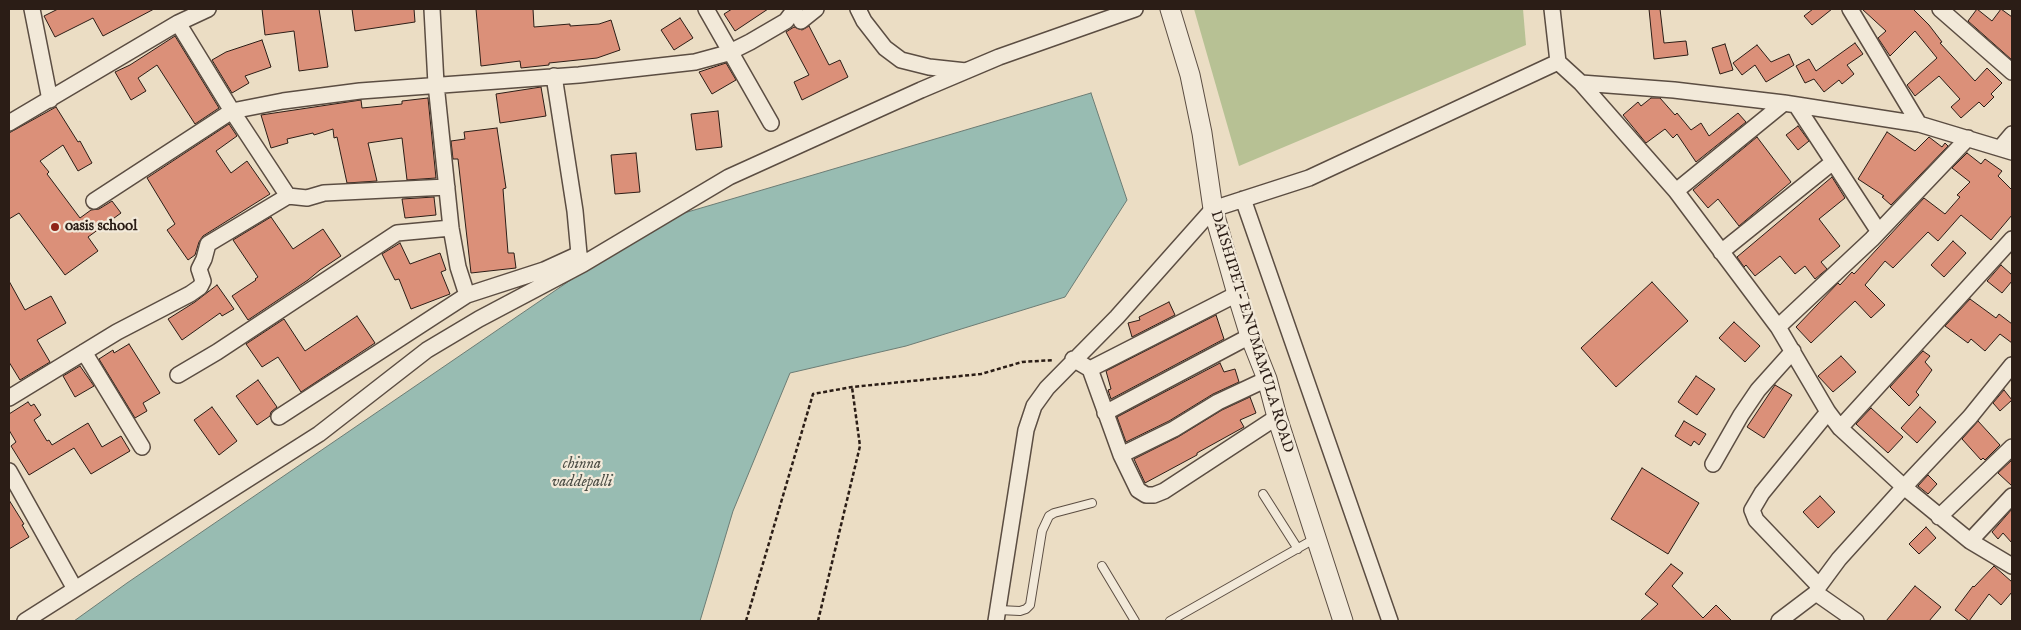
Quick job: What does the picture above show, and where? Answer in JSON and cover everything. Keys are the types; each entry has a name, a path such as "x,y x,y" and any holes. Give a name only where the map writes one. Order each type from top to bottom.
{"street":[{"path":"32,9 50,100"},
{"path":"9,124 178,23 208,9"},
{"path":"432,9 436,84 451,228 458,267 467,295"},
{"path":"706,9 732,51 771,123"},
{"path":"94,201 232,111 283,101 360,91 634,70 696,62 732,51 798,15 816,9"},
{"path":"858,9 864,21 885,48 901,60 929,67 968,71"},
{"path":"26,621 319,434 427,350 581,259 638,230 729,177 921,90 999,57 1134,9"},
{"name":"DAISHIPET- ENUMAMULA ROAD","path":"1170,9 1192,84 1202,133 1213,209 1237,294 1250,336 1267,379 1277,417 1343,621"},
{"path":"1552,9 1558,62 1581,83 1676,191 1778,327 1828,412 1840,428 1904,488 1939,517 1970,541 2012,566"},
{"path":"1850,9 1919,124"},
{"path":"1940,9 2012,72"},
{"path":"178,23 232,111 288,196"},
{"path":"998,616 1026,430 1034,406 1047,388 1116,317 1213,209 1309,178 1558,62"},
{"path":"554,76 581,259"},
{"path":"1581,83 1674,90 1790,104 1919,124 2006,149 2012,134"},
{"path":"1790,104 1834,162 1879,232"},
{"path":"1676,191 1790,104"},
{"path":"1778,327 1879,232 1968,138"},
{"path":"1721,252 1834,162"},
{"path":"9,398 117,332 200,288 203,281 199,269 208,244 288,196 308,198 324,193 447,187"},
{"path":"1243,199 1390,621"},
{"path":"178,375 217,352 397,233 451,228"},
{"path":"1840,428 2012,238"},
{"path":"279,417 467,295 581,259"},
{"path":"1090,368 1237,294"},
{"path":"1104,413 1250,336"},
{"path":"1714,464 1758,390 1793,351"},
{"path":"84,352 142,447"},
{"path":"1074,359 1090,368 1104,413 1121,455 1138,490 1146,495 1154,495 1164,491 1277,417"},
{"path":"1779,621 1818,590 1839,559 1970,417 2012,365"},
{"path":"1121,455 1174,429 1218,402 1267,379"},
{"path":"1828,412 1762,493 1752,510 1756,520 1818,590 1856,621"},
{"path":"1939,517 2012,447"},
{"path":"9,471 75,589"},
{"path":"1970,541 2012,496"}],"lane":[{"path":"1263,494 1298,549"},
{"path":"998,616 1026,609 1030,605 1042,531 1050,516 1092,504"},
{"path":"1170,621 1316,538"},
{"path":"1102,566 1135,621"}],"path":[{"path":"746,621 813,394 852,387 980,374 1022,362 1074,359"},
{"path":"818,621 860,446 852,387"}],"green space":[{"path":"1194,9 1523,9 1526,45 1239,166"}],"water":[{"name":"chinna vaddepalli","path":"1091,93 1127,200 1065,297 906,346 790,373 733,511 700,621 74,621 657,221"}],"building":[{"path":"58,9 154,9 103,36 93,18 55,37 44,16"},
{"path":"262,9 319,9 328,67 299,71 294,31 265,35"},
{"path":"352,9 414,9 415,22 355,31"},
{"path":"476,9 533,9 534,27 599,24 611,20 620,50 597,58 549,63 549,65 521,68 520,61 481,66"},
{"path":"732,9 768,9 735,31 724,14"},
{"path":"1649,9 1660,9 1664,43 1686,41 1688,55 1654,59"},
{"path":"1813,9 1832,9 1812,25 1804,16"},
{"path":"1862,9 1913,9 1929,25 1942,42 1940,43 1975,81 1987,68 2002,83 1991,94 1994,97 1984,107 1979,102 1961,118 1951,107 1960,99 1939,76 1915,96 1907,85 1937,58 1915,31 1890,56 1878,38 1886,31"},
{"path":"1977,9 1992,21 2001,9 2012,17 2012,60 1968,21"},
{"path":"680,18 693,38 674,50 661,30"},
{"path":"809,26 829,65 840,60 848,77 802,100 794,82 809,75 786,32 794,27 802,30"},
{"path":"175,36 219,108 195,124 157,65 138,78 146,91 131,100 115,72 130,65"},
{"path":"262,40 271,67 245,76 249,83 232,93 212,60 226,52"},
{"path":"1855,43 1863,54 1847,65 1854,74 1842,84 1839,80 1824,92 1814,79 1805,83 1796,66 1809,59 1816,71"},
{"path":"1725,44 1733,70 1720,74 1712,48"},
{"path":"1757,45 1771,62 1789,54 1794,65 1766,82 1755,65 1742,75 1733,63"},
{"path":"726,63 736,80 712,94 699,72"},
{"path":"541,87 546,116 500,123 496,94"},
{"path":"428,98 436,178 407,180 402,138 368,143 377,181 347,183 337,137 334,138 333,129 314,135 313,133 287,139 288,143 271,148 261,115 361,100 362,108 402,104 402,101"},
{"path":"1651,98 1660,98 1675,115 1677,113 1691,130 1701,123 1709,136 1738,113 1746,122 1696,162 1677,134 1673,138 1665,129 1646,143 1623,115 1638,102 1641,106"},
{"name":"oasis school","path":"56,107 78,142 80,141 92,163 78,171 63,145 40,161 49,172 47,174 80,218 91,210 99,209 112,201 121,213 88,237 98,251 65,275 19,213 9,219 9,133"},
{"path":"718,111 722,147 696,150 691,114"},
{"path":"229,124 237,136 216,151 231,173 247,161 270,194 203,236 195,255 188,260 167,230 175,224 147,178"},
{"path":"1798,126 1809,141 1798,150 1786,135"},
{"path":"497,128 506,188 503,189 508,253 514,253 516,268 471,273 458,159 453,159 451,141 465,139 464,132"},
{"path":"1887,132 1915,151 1929,137 1942,147 1945,143 1948,146 1891,205 1882,197 1884,196 1858,179"},
{"path":"1757,137 1791,182 1739,226 1718,199 1708,208 1693,190"},
{"path":"636,153 640,192 615,194 611,155"},
{"path":"1967,153 1981,164 1985,159 2002,171 1998,176 2012,190 2012,215 1991,240 1961,215 1938,241 1928,232 1893,268 1885,261 1865,285 1885,305 1871,318 1855,301 1811,343 1796,327 1838,283 1840,285 1852,272 1854,274 1924,198 1945,214 1960,197 1957,195 1970,182 1952,168"},
{"path":"1832,177 1845,198 1819,219 1840,246 1821,262 1827,269 1815,279 1805,266 1795,274 1780,256 1755,276 1746,265 1744,267 1737,257"},
{"path":"434,197 436,215 405,218 402,199"},
{"path":"271,217 293,249 323,229 341,256 248,320 232,296 258,277 233,240"},
{"path":"1953,241 1966,253 1944,277 1931,265"},
{"path":"400,243 410,264 440,253 446,270 441,272 450,294 411,309 399,279 395,280 382,254"},
{"path":"2001,265 2012,275 2012,281 2002,293 1987,281"},
{"path":"9,281 25,310 51,296 66,323 37,340 50,362 20,380 9,362"},
{"path":"1652,282 1688,321 1616,387 1581,348"},
{"path":"217,285 234,309 222,316 220,313 182,340 168,319"},
{"path":"1970,299 1996,318 1999,314 2012,324 2012,343 2000,334 1985,351 1971,339 1968,343 1945,326"},
{"path":"1169,302 1175,315 1132,337 1128,323 1140,320 1139,317"},
{"path":"1216,315 1224,339 1111,399 1108,390 1111,389 1106,371"},
{"path":"357,316 375,343 301,392 278,357 262,367 246,344 284,319 305,351"},
{"path":"1734,322 1760,346 1745,362 1719,338"},
{"path":"129,344 160,393 143,403 147,411 135,418 99,359 113,350 114,353"},
{"path":"1923,351 1930,356 1925,362 1932,370 1916,392 1919,395 1909,406 1890,387"},
{"path":"1841,356 1856,372 1833,392 1818,376"},
{"path":"1220,363 1224,372 1235,369 1239,382 1213,394 1169,421 1126,442 1117,417"},
{"path":"80,366 94,386 75,397 63,376"},
{"path":"1696,376 1715,389 1697,415 1678,402"},
{"path":"258,380 277,407 271,412 270,416 257,425 236,396"},
{"path":"1775,385 1792,395 1764,438 1747,427"},
{"path":"2004,390 2012,400 2000,411 1993,403"},
{"path":"1250,397 1256,413 1240,420 1244,427 1145,483 1134,459 1178,437 1222,410"},
{"path":"28,402 31,406 34,404 41,415 34,420 47,441 49,440 52,445 88,423 102,447 121,436 130,451 91,474 74,448 29,475 11,446 16,442 9,430 9,414"},
{"path":"212,407 237,441 219,455 194,420"},
{"path":"1920,407 1936,422 1917,443 1901,428"},
{"path":"1871,408 1903,437 1888,453 1856,424"},
{"path":"1684,421 1706,434 1699,445 1694,441 1691,446 1675,436"},
{"path":"1978,421 2000,445 1985,460 1983,458 1981,460 1962,439"},
{"path":"2012,460 2012,486 1998,473"},
{"path":"1642,468 1699,503 1668,554 1611,519"},
{"path":"1928,475 1937,484 1928,494 1918,486"},
{"path":"1820,496 1835,512 1818,528 1803,512"},
{"path":"9,500 24,524 22,525 29,537 9,549"},
{"path":"2012,509 2012,543 2003,533 1998,539 1992,532"},
{"path":"1926,527 1936,538 1919,554 1909,544"},
{"path":"1671,564 1683,573 1672,586 1703,618 1716,605 1732,621 1640,621 1658,604 1645,594"},
{"path":"1994,566 2012,582 2012,592 2001,605 1989,594 1969,621 1955,610 1973,586"},
{"path":"1915,586 1941,607 1929,621 1886,621"}],"place":[{"name":"oasis school","path":"55,227"}]}
